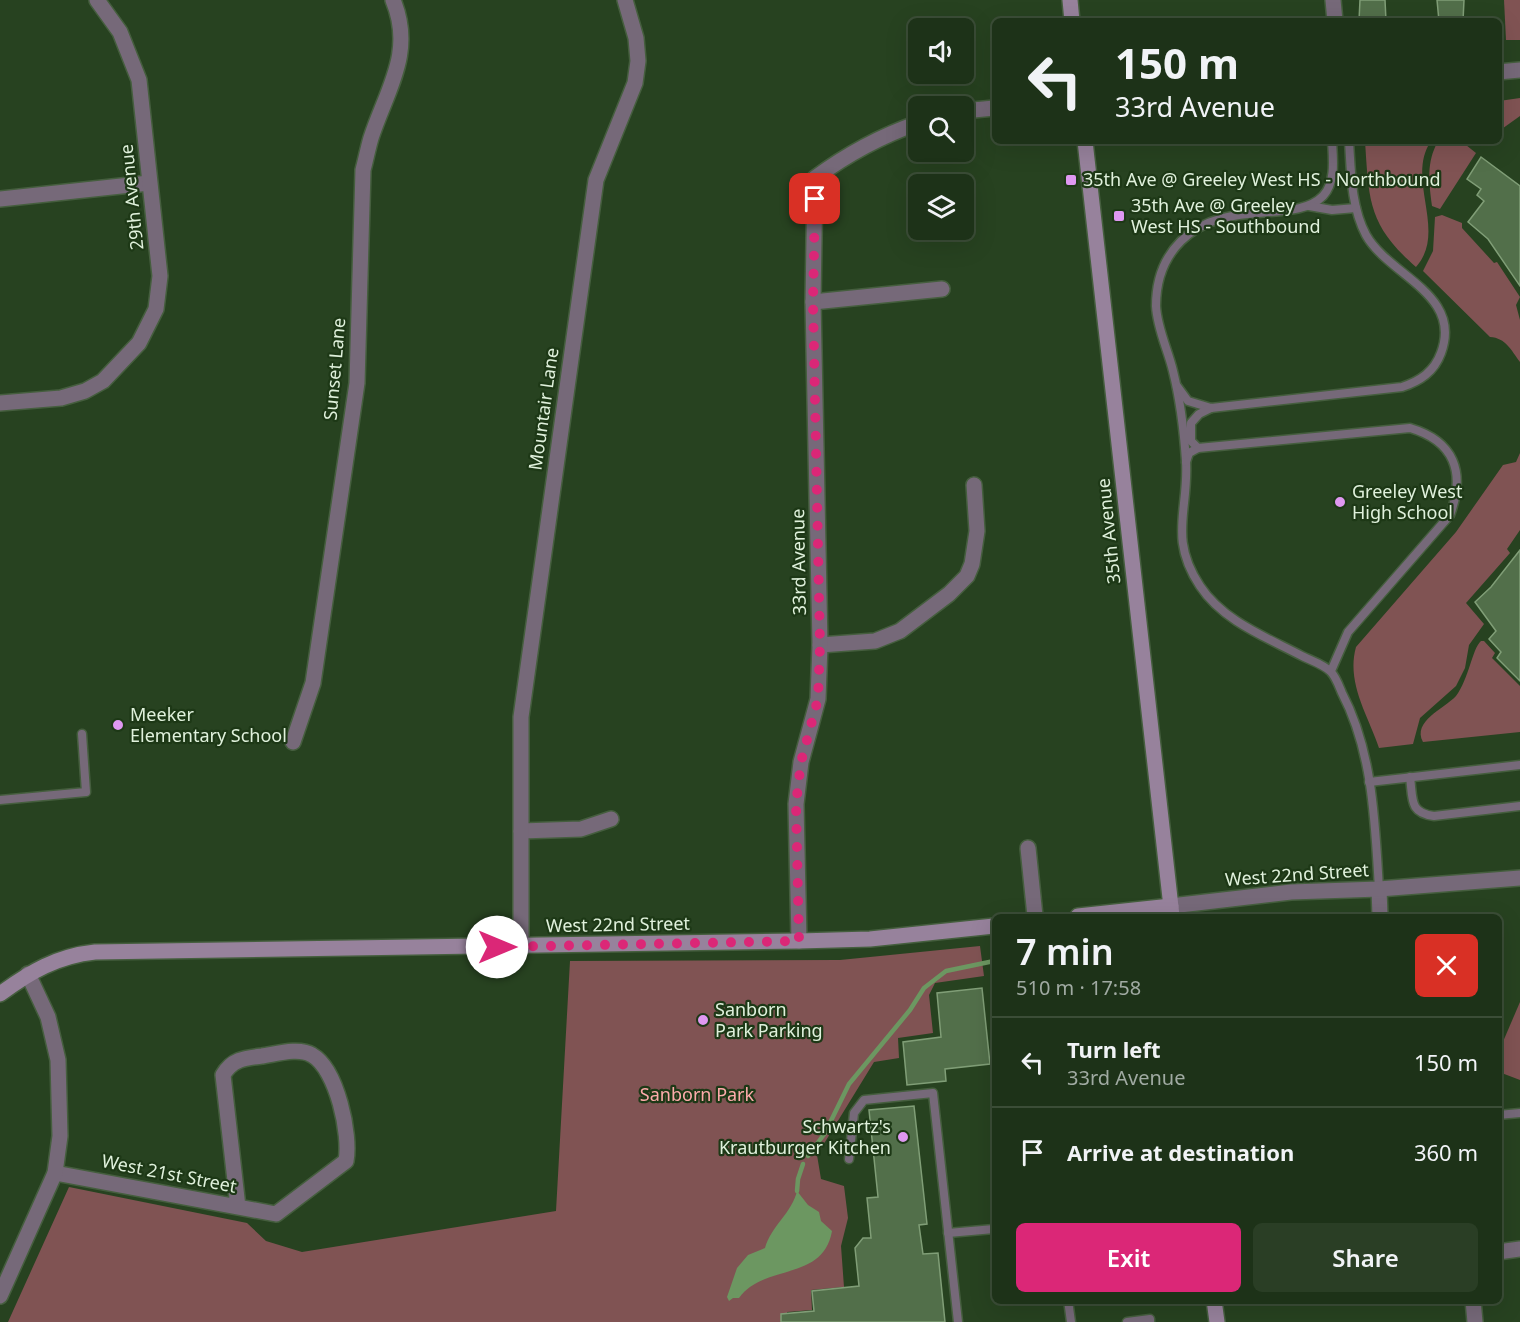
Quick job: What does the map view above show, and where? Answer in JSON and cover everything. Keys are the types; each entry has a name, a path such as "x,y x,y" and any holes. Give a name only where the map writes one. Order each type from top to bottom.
{"street":[{"name":"29th Avenue","path":"0,403 61,398 85,391 103,381 139,343 156,309 160,276 139,80 120,32 98,0"},
{"name":"Sunset Lane","path":"293,742 313,682 357,383 363,170 371,137 393,88 400,58 398,17 393,0"},
{"name":"Mountair Lane","path":"521,947 521,717 596,180 635,83 638,61 636,38 625,0"},
{"path":"1070,0 1072,18"},
{"path":"1333,0 1335,18"},
{"path":"1502,72 1520,70"},
{"path":"974,110 992,108"},
{"name":"33rd Avenue","path":"799,941 796,804 801,762 818,699 820,645 813,302 815,178 836,163 908,127"},
{"name":"35th Avenue","path":"1085,144 1171,911"},
{"path":"0,199 149,183"},
{"path":"813,302 942,290"},
{"path":"820,645 875,641 900,631 949,594 967,576 972,564 978,531 974,485"},
{"path":"520,831 581,829 611,819"},
{"path":"1028,848 1035,914"},
{"name":"West 22nd Street","path":"1115,914 1171,911 1291,892 1379,889 1520,878"},
{"path":"1379,889 1380,914"},
{"name":"West 22nd Street","path":"0,994 28,974 56,959 95,952 521,947 870,939 992,926"},
{"path":"0,1296 55,1173 60,1136 58,1060 48,1017 28,974"},
{"name":"West 21st Street","path":"55,1173 238,1207 276,1214 346,1161 348,1148 342,1105 321,1063 312,1054 300,1052 241,1058 229,1065 223,1075 238,1207"},
{"path":"1502,1251 1520,1249"},
{"path":"1215,1304 1217,1322"},
{"path":"1473,1304 1475,1322"}],"lane":[{"path":"1309,206 1322,197 1330,186 1332,144"},
{"path":"1198,448 1191,441 1191,423 1211,408 1402,387 1427,375 1433,368 1444,345 1444,326 1439,308 1432,296 1380,255 1365,233 1356,208 1349,144"},
{"path":"1356,208 1332,210 1309,206 1244,213 1207,222 1189,233 1165,259 1156,305 1176,385 1186,462 1182,540 1188,564 1201,588 1228,616 1331,671 1360,732 1369,782 1379,889"},
{"path":"1176,385 1188,401 1211,408"},
{"path":"1186,462 1189,453 1198,448 1410,428 1436,438 1448,453 1455,466 1457,478 1455,501 1450,515 1348,632 1331,671"},
{"path":"0,800 86,792 82,734"},
{"path":"1369,782 1520,765"},
{"path":"1410,777 1414,806 1417,812 1423,815 1434,816 1520,806"},
{"path":"849,1159 854,1113 864,1101 933,1093 958,1322"},
{"path":"1502,1115 1520,1113"},
{"path":"948,1233 992,1229"},
{"path":"1069,1304 1071,1322"},
{"path":"1127,1322 1150,1319 1150,1322"}],"green space":[{"path":"1504,0 1520,0 1520,40 1506,40"},
{"path":"1520,98 1520,116 1502,129 1502,101"},
{"path":"1365,144 1430,144 1424,156 1422,172 1428,237 1425,253 1416,267 1388,238 1380,224 1374,211 1368,180"},
{"path":"1436,144 1465,144 1476,153 1440,209 1432,206 1429,181"},
{"path":"1442,215 1462,223 1462,228 1494,263 1497,262 1520,297 1516,305 1520,320 1520,362 1508,345 1490,337 1423,271 1433,251 1435,217"},
{"path":"1520,453 1520,530 1507,549 1510,553 1466,603 1484,624 1469,645 1465,668 1456,686 1420,718 1413,744 1379,748 1356,686 1354,660 1356,647 1456,532 1503,465 1516,462"},
{"path":"1481,641 1484,641 1495,653 1492,658 1520,686 1520,732 1423,742 1421,735 1425,722 1456,696"},
{"name":"Sanborn Park","path":"980,946 984,976 935,983 929,995 933,1033 898,1038 899,1058 874,1062 817,1155 821,1179 844,1186 848,1218 841,1246 844,1287 811,1290 812,1310 787,1312 788,1322 8,1322 69,1187 247,1223 266,1241 302,1252 556,1211 570,961 840,960"},
{"path":"1520,1002 1520,1080 1502,1073 1502,1044"}],"shaded area":[{"path":"797,1191 808,1205 819,1212 821,1221 832,1231 826,1247 817,1258 805,1265 763,1280 750,1287 739,1298 729,1301 727,1297 737,1268 748,1255 765,1248 772,1233 791,1206"}],"building":[{"path":"1360,0 1385,0 1386,18 1359,18"},
{"path":"1437,0 1464,0 1463,18 1439,18"},
{"path":"1481,157 1520,186 1520,286 1488,239 1468,222 1484,201 1477,195 1481,189 1467,179"},
{"path":"1520,550 1520,681 1497,658 1501,652 1489,639 1496,631 1475,602 1491,587"},
{"path":"982,988 990,1064 945,1069 946,1081 907,1085 903,1042 941,1037 937,993"},
{"path":"914,1106 927,1224 919,1225 923,1254 938,1253 945,1322 781,1322 781,1314 814,1311 812,1291 859,1286 855,1248 863,1238 871,1238 867,1198 878,1197 869,1110"}],"waterway":[{"path":"808,1156 825,1133 849,1084 910,1010 924,988 946,971 992,961"},
{"path":"797,1191 803,1164"}],"place":[{"name":"35th Ave @ Greeley West HS - Northbound","path":"1071,180"},
{"name":"35th Ave @ Greeley West HS - Southbound","path":"1119,216"},
{"name":"Greeley West High School","path":"1340,502"},
{"name":"Meeker Elementary School","path":"118,725"},
{"name":"Sanborn Park Parking","path":"703,1020"},
{"name":"Schwartz's Krautburger Kitchen","path":"903,1137"}],"route":[{"path":"497,947 799,941 796,804 801,762 818,699 820,645 813,302 815,199"}]}
